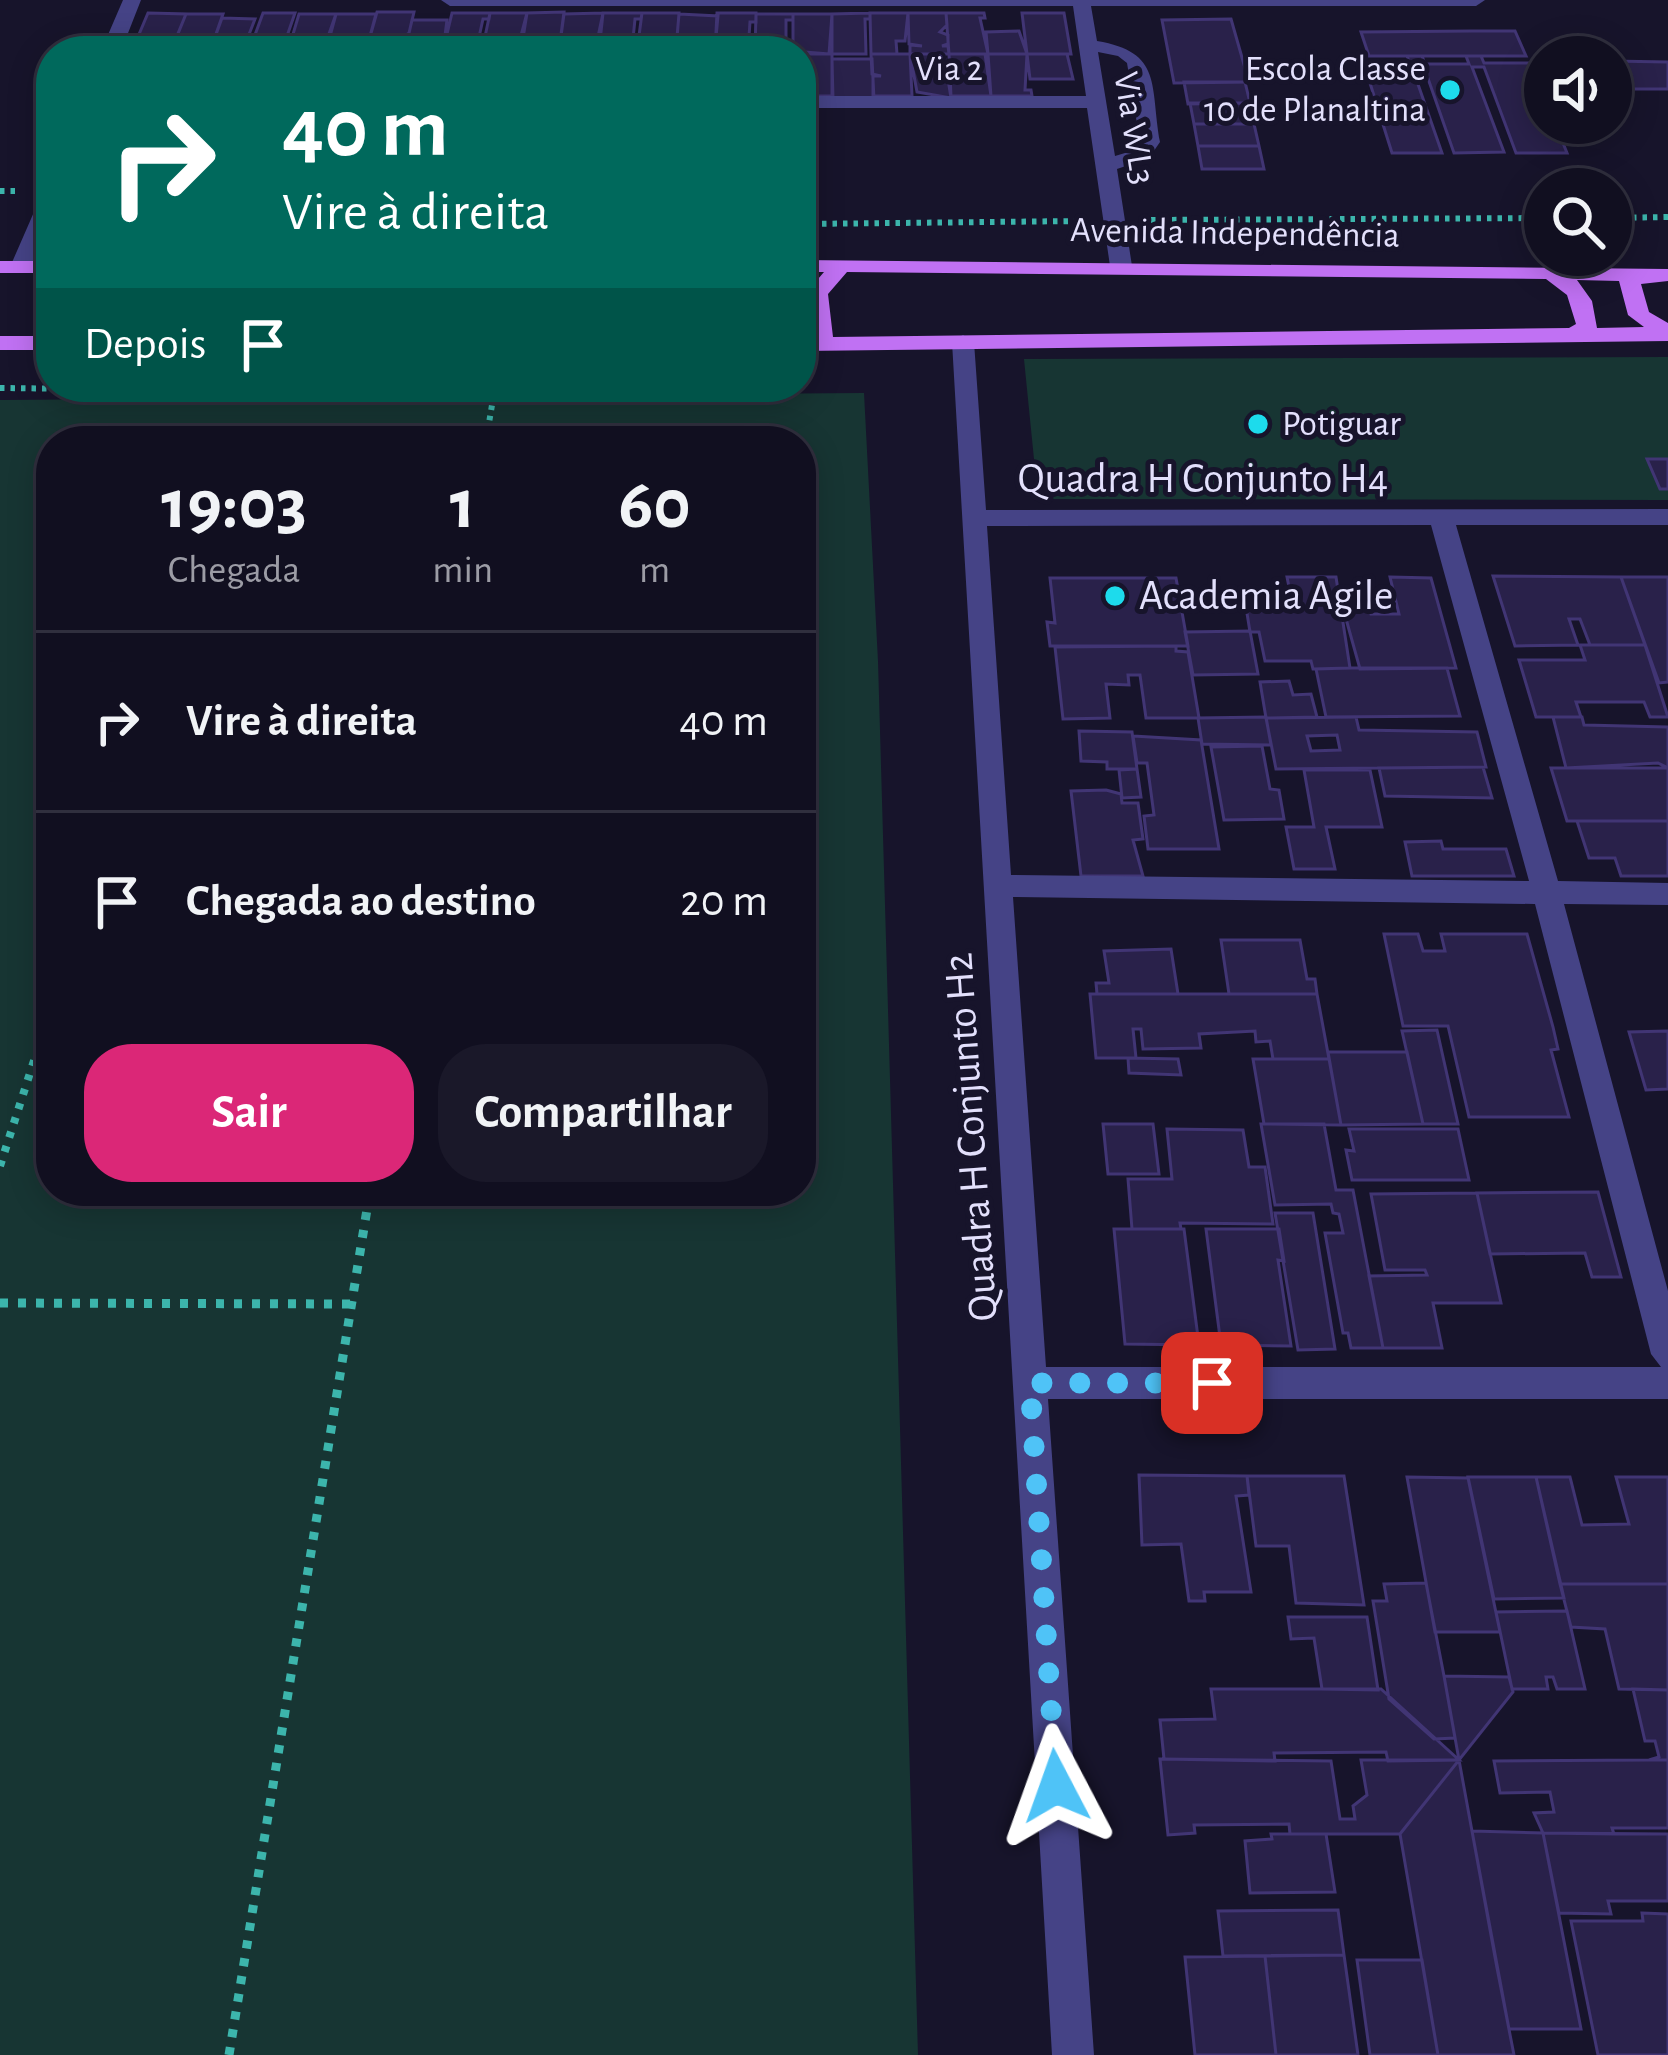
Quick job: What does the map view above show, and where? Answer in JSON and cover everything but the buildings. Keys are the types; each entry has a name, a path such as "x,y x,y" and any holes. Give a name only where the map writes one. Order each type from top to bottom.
{"main road":[{"name":"Avenida Independência","path":"816,266 1524,273"},
{"path":"816,303 817,293 841,266"},
{"name":"Avenida Independência","path":"1632,275 1668,275"},
{"path":"1640,275 1629,282 1639,315 1668,333"},
{"path":"1555,276 1570,283 1583,307 1588,326 1576,334"},
{"path":"816,344 1668,333"},
{"path":"0,343 36,343"}],"street":[{"path":"117,36 132,0"},
{"path":"450,0 1476,0"},
{"name":"Via WL3","path":"1081,0 1121,266"},
{"path":"1088,44 1124,51 1136,61 1150,142 1142,154 1106,166"},
{"name":"Via 2","path":"816,102 1096,102"},
{"path":"10,267 36,222"},
{"path":"963,342 974,518"},
{"path":"1441,517 1547,894 1668,1354"},
{"name":"Quadra H Conjunto H4","path":"997,886 974,518 1668,517"},
{"path":"997,886 1668,894"},
{"name":"Quadra H Conjunto H2","path":"997,886 1073,2055"},
{"path":"1030,1383 1668,1383"}],"path":[{"path":"1632,218 1668,217"},
{"path":"816,224 1524,218"},
{"path":"0,388 36,388"},
{"path":"0,1166 36,1054"},
{"path":"229,2055 368,1206"},
{"path":"0,1303 352,1304"}],"green space":[{"path":"1668,357 1668,500 1038,499 1024,359"},
{"path":"816,393 864,393 878,661 918,2055 0,2055 0,400 816,402"}],"place":[{"name":"Escola Classe 10 de Planaltina","path":"1450,90"},
{"name":"Potiguar","path":"1258,424"},
{"name":"Academia Agile","path":"1115,596"}],"route":[{"path":"1056,1786 1030,1383 1212,1383"}]}
